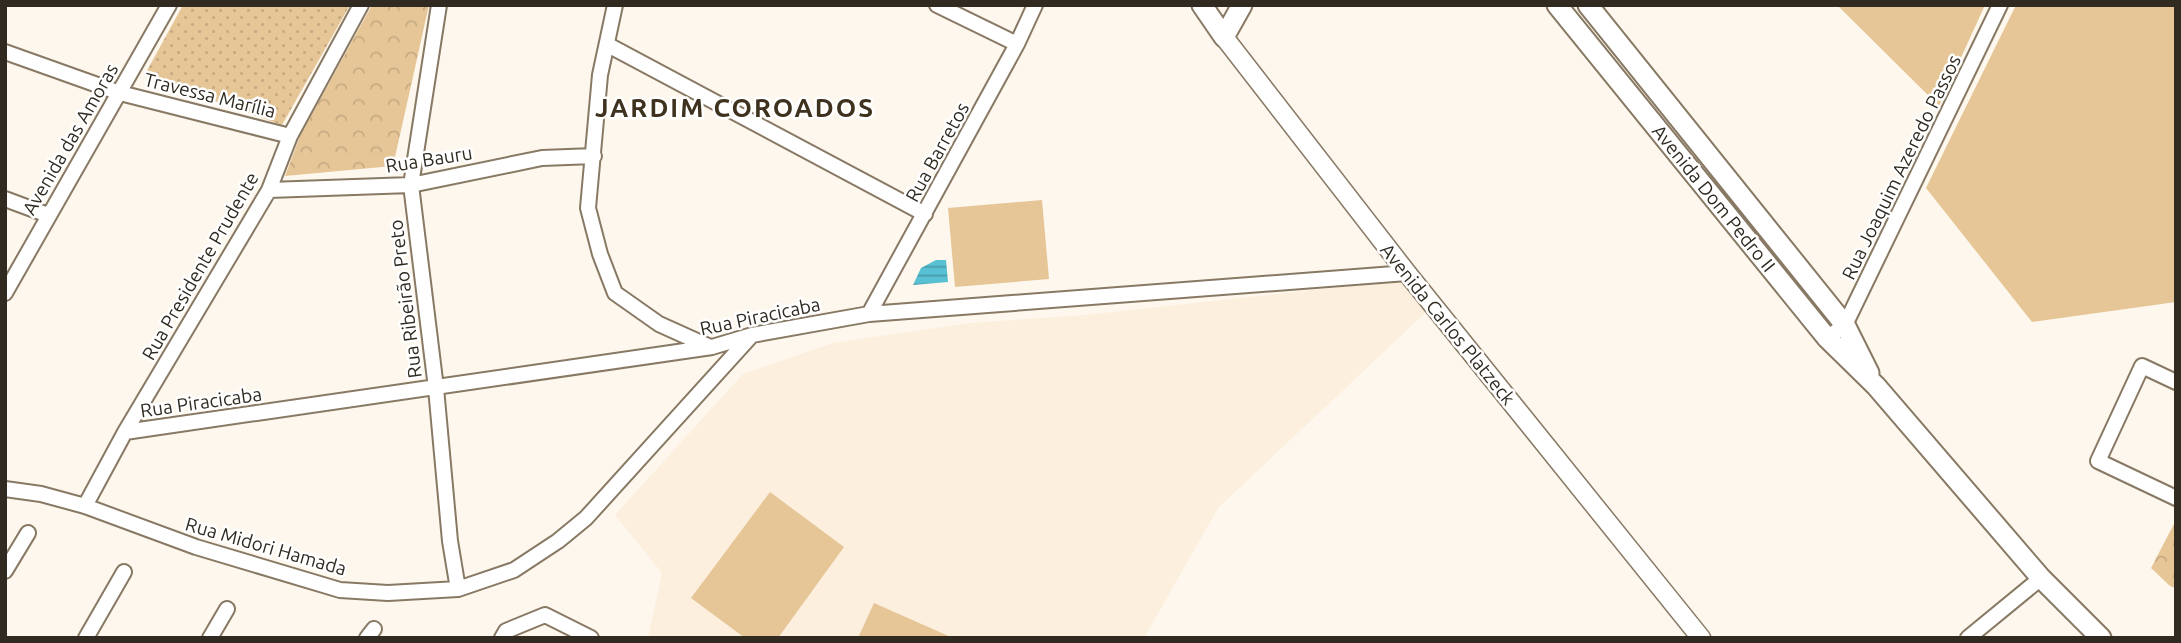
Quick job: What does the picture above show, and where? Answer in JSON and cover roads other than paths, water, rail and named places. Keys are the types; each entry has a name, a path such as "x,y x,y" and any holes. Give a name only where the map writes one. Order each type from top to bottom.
{"main road":[{"path":"1224,37 1242,5"},
{"name":"Avenida Dom Pedro II","path":"1557,5 1827,338 1876,386 2041,578 2101,638"},
{"name":"Avenida Dom Pedro II","path":"1588,5 1845,325 1876,386"},
{"name":"Avenida Carlos Platzeck","path":"1204,6 1224,37"}],"street":[{"name":"Avenida das Amoras","path":"5,293 169,5"},
{"name":"Rua Presidente Prudente","path":"85,506 125,432 269,190 290,136 361,5"},
{"name":"Rua Ribeirão Preto","path":"439,5 411,185 436,388 450,541 458,589"},
{"path":"615,5 600,75 588,208 600,254 615,293 659,324 712,347"},
{"path":"937,5 1017,44"},
{"name":"Rua Barretos","path":"869,314 1017,44 1035,5"},
{"name":"Rua Joaquim Azeredo Passos","path":"1827,338 1845,325 2000,5"},
{"name":"Avenida Carlos Platzeck","path":"1224,37 1407,273 1701,638"},
{"path":"608,45 925,214"},
{"name":"Travessa Marília","path":"5,52 120,93 290,136"},
{"name":"Rua Bauru","path":"269,190 411,185 542,158 594,156"},
{"path":"5,199 48,215"},
{"name":"Rua Piracicaba","path":"125,432 712,347 752,335 869,314 1407,273"},
{"name":"Rua Midori Hamada","path":"7,490 85,506 195,547 340,590 388,593 458,589 514,570 586,519 752,335"},
{"path":"2176,382 2142,366 2098,461 2176,498"},
{"path":"5,571 29,533"},
{"path":"86,638 124,572"},
{"path":"1968,638 2041,578"},
{"path":"210,638 227,609"},
{"path":"502,638 506,631 545,615 591,638"}],"water":[{"path":"936,260 946,260 948,282 913,285 921,268"}],"district":[{"name":"JARDIM COROADOS","path":"735,108"}]}
